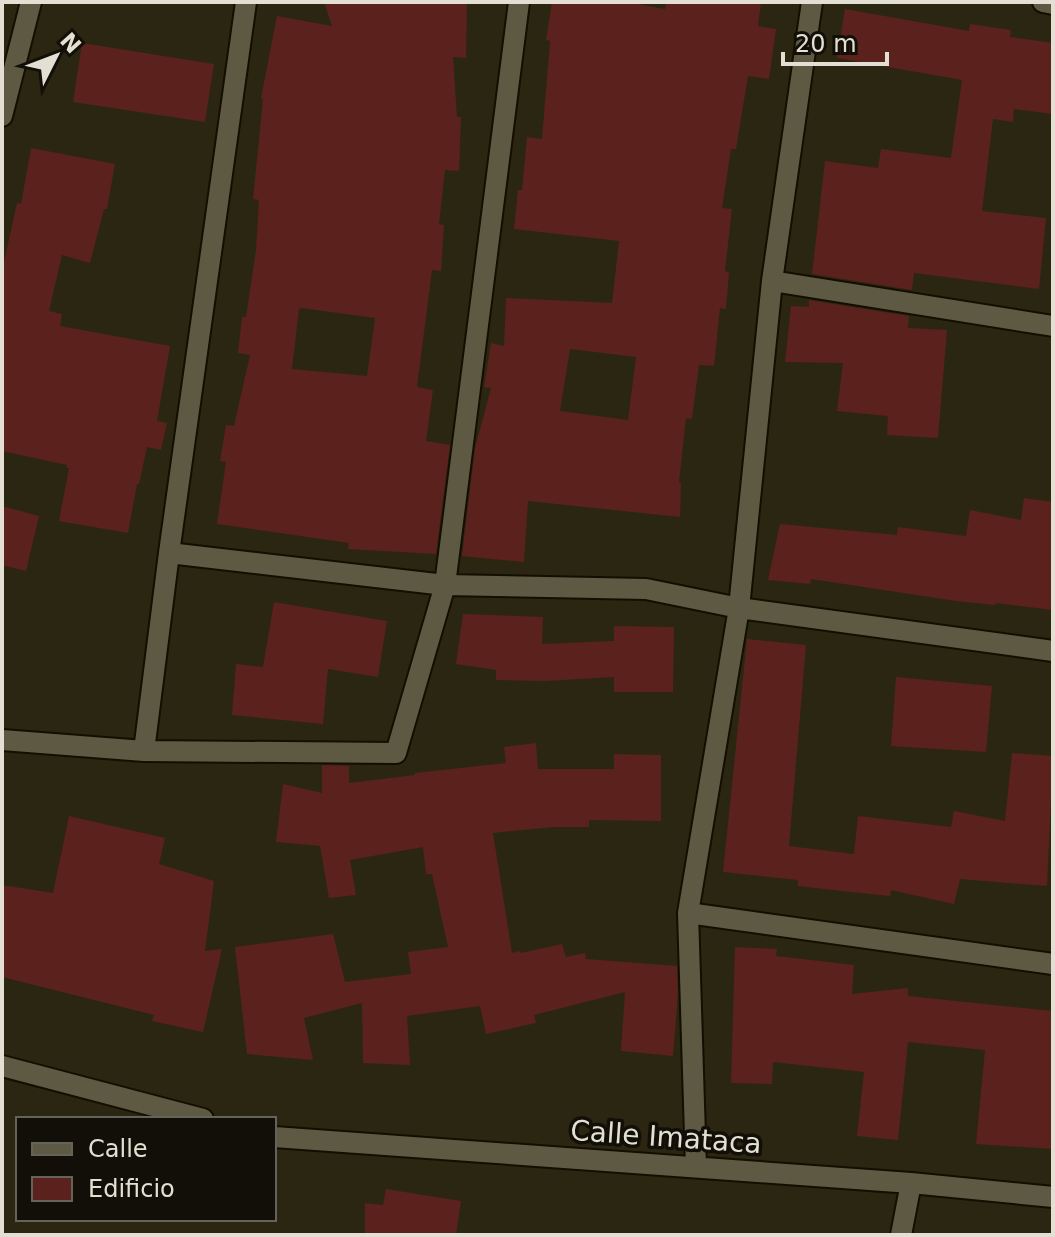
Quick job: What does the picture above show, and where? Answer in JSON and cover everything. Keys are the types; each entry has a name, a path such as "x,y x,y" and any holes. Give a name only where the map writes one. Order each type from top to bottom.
{"street":[{"path":"2,116 31,2"},
{"path":"144,751 246,2"},
{"path":"2,740 144,751 396,753 445,585 519,2"},
{"path":"696,1167 688,913 739,608 772,281 812,2"},
{"path":"1043,2 1053,4"},
{"path":"772,281 1053,326"},
{"path":"169,553 445,585 646,589 739,608 1053,651"},
{"path":"688,913 1053,964"},
{"path":"2,1066 195,1117"},
{"name":"Calle Imataca","path":"276,1137 911,1183 1053,1197"},
{"path":"901,1235 911,1183"}],"building":[{"path":"324,2 467,2 466,58 453,57 457,117 461,117 459,171 445,170 439,224 444,225 441,271 432,270 417,387 433,390 426,441 450,445 436,554 348,549 349,543 217,524 226,462 220,461 226,425 234,426 250,355 238,353 256,250 259,200 253,199 261,98 277,16 332,26","holes":["299,309 375,318 367,376 292,369"]},
{"path":"552,2 626,2 665,9 666,2 761,2 758,26 776,29 769,79 748,76 736,149 731,149 722,208 732,209 725,271 729,272 726,309 720,308 714,366 699,365 692,419 686,418 679,482 680,517 528,501 524,562 462,556 475,448 491,388 484,387 491,343 504,346 506,298 612,303 619,241 514,229 518,190 522,190 527,137 542,139 550,41 546,40","holes":["570,349 636,357 628,420 560,411"]},
{"path":"845,9 969,31 970,24 1011,30 1010,37 1053,43 1053,114 1014,109 1013,122 993,119 982,211 1046,218 1039,289 914,273 912,290 812,274 825,161 878,168 881,149 951,158 962,80 837,58"},
{"path":"82,43 214,64 205,122 73,102"},
{"path":"31,148 115,164 107,209 104,209 90,263 62,255 49,311 62,314 60,326 170,346 157,421 167,423 161,450 147,447 128,533 59,521 69,468 66,468 67,465 2,451 2,271 17,203 21,204"},
{"path":"809,300 909,316 908,328 947,330 938,438 887,435 888,416 837,411 843,363 785,362 791,306 809,307"},
{"path":"1024,498 1053,502 1053,610 956,601 811,579 810,584 768,580 780,524 897,535 898,527 966,536 970,510 1021,520"},
{"path":"2,506 39,516 26,571 2,565"},
{"path":"274,602 387,621 378,677 328,669 323,724 232,715 236,664 263,667"},
{"path":"463,614 543,617 542,644 614,641 614,626 674,627 673,692 614,692 614,677 496,680 496,670 456,664"},
{"path":"747,639 806,645 789,846 854,854 858,816 951,827 954,811 1005,821 1012,753 1053,756 1047,886 960,879 954,904 891,890 890,896 851,892 798,886 798,880 723,872"},
{"path":"896,677 992,686 986,752 891,746"},
{"path":"536,743 538,769 614,769 614,754 661,755 661,821 589,820 589,827 493,833 512,953 562,944 566,957 585,953 586,959 677,966 673,1056 621,1051 625,992 534,1015 536,1023 486,1034 480,1006 407,1016 410,1065 363,1063 362,1003 304,1018 313,1060 247,1054 235,947 333,934 345,982 411,974 408,952 448,947 432,874 426,874 423,847 350,860 356,895 329,898 320,846 276,842 283,784 322,793 322,765 349,766 349,783 506,763 504,747"},
{"path":"69,816 165,838 159,864 214,881 205,951 222,949 203,1032 152,1021 154,1015 2,977 2,885 53,893"},
{"path":"735,947 777,949 776,956 854,965 852,994 908,988 908,996 1053,1011 1053,1149 976,1144 985,1050 908,1042 898,1140 857,1136 864,1072 773,1062 772,1084 731,1083"},
{"path":"386,1189 461,1201 456,1235 365,1235 365,1203 383,1205"}]}
